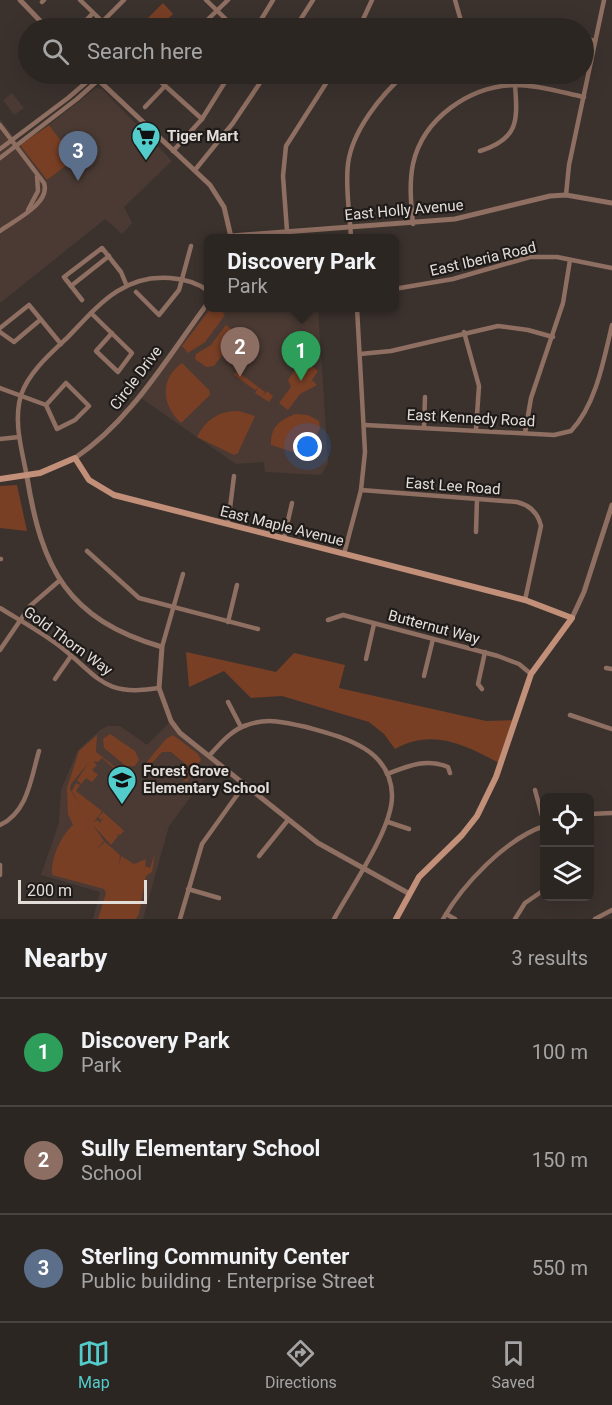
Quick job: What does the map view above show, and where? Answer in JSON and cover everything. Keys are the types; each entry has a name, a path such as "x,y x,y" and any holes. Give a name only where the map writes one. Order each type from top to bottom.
{"main road":[{"path":"0,479 27,477 75,458"},
{"name":"East Maple Avenue","path":"75,458 89,480 104,491 525,600 572,618"},
{"path":"396,919 408,894 426,869 477,816 496,777 531,674 572,618"}],"street":[{"path":"20,0 37,18"},
{"path":"80,0 98,18"},
{"path":"106,18 124,0"},
{"path":"206,0 224,18"},
{"path":"210,18 228,0"},
{"path":"262,18 273,0"},
{"path":"301,18 313,0"},
{"path":"364,18 372,0"},
{"path":"455,0 460,18"},
{"path":"594,46 604,0"},
{"path":"88,18 93,13"},
{"path":"0,149 84,84"},
{"path":"0,158 16,147 86,84"},
{"path":"103,84 210,185 224,207 230,234"},
{"path":"173,151 202,119 224,84"},
{"path":"195,170 233,123 259,84"},
{"path":"287,231 283,176 286,146 326,84"},
{"path":"351,234 347,183 348,162 354,143 380,100 395,84"},
{"path":"566,195 587,84"},
{"path":"413,224 412,167 424,136 437,120 456,103 479,91 515,85 584,97"},
{"path":"480,151 499,145 512,130 516,115 515,85"},
{"path":"145,107 165,86 202,119"},
{"path":"0,125 44,183 45,194 41,202 0,231"},
{"name":"East Holly Avenue","path":"259,234 455,219 531,199 566,195 612,203"},
{"path":"136,292 159,315 179,290 191,246"},
{"path":"82,300 64,277 102,248 126,284"},
{"path":"71,286 109,256"},
{"name":"East Iberia Road","path":"399,288 453,279 530,257 570,260 612,268"},
{"path":"525,433 531,398 563,303 570,260"},
{"path":"162,647 130,636 103,622 59,581 38,532 19,437 18,414 21,395 37,369 113,292 126,284 152,277 182,279 204,289"},
{"path":"40,320 14,342 0,330 29,305 61,344"},
{"name":"Circle Drive","path":"75,458 92,446 122,417 204,308"},
{"path":"344,554 361,490 365,425 357,312"},
{"path":"92,313 112,333 132,353 118,372 96,351 112,333"},
{"name":"East Kennedy Road","path":"365,425 564,434 574,428 590,398 612,325"},
{"path":"360,354 391,351 464,332 498,326 522,328 553,337"},
{"path":"464,332 479,386 476,430"},
{"path":"1,390 46,405 57,429 75,420 89,406 66,383 46,405"},
{"path":"424,427 425,397"},
{"path":"0,439 19,437"},
{"path":"228,524 234,476"},
{"name":"East Lee Road","path":"361,490 520,503 538,516 540,532 525,600"},
{"path":"476,532 477,499"},
{"path":"284,538 292,503"},
{"path":"572,618 584,592 612,505"},
{"path":"87,551 132,594 149,602 258,629"},
{"path":"183,574 162,647 159,688 175,728 318,843 408,894"},
{"path":"0,650 30,606 59,581"},
{"path":"228,622 237,585"},
{"name":"Gold Thorn Way","path":"0,608 71,656 96,679 111,687 138,691 159,688"},
{"name":"Butternut Way","path":"328,620 343,615 484,652 519,664 531,674"},
{"path":"366,659 374,624"},
{"path":"424,676 434,639"},
{"path":"482,689 478,684 484,652"},
{"path":"55,679 71,656"},
{"path":"228,702 241,728"},
{"path":"570,715 612,729"},
{"path":"208,756 227,737 241,728 257,722 279,721 338,735 367,749 387,774 392,794 388,822 334,919"},
{"path":"0,825 18,811 33,774 39,751"},
{"path":"387,774 422,762 436,762 448,767 450,773"},
{"path":"180,919 207,834 245,784"},
{"path":"535,790 540,809"},
{"path":"594,814 612,813"},
{"path":"258,856 288,820"},
{"path":"388,822 409,829"},
{"path":"455,919 444,917 461,892 506,848 540,826"},
{"path":"0,866 0,875"},
{"path":"188,889 219,898"},
{"path":"515,919 525,903 540,893"},
{"path":"595,919 612,910"}],"shaded area":[{"path":"163,3 173,14 169,18 148,18"},
{"path":"96,88 102,89 172,161 124,207 132,223 122,234 105,219 0,303 0,119 47,180 75,159 49,125"},
{"path":"12,93 24,108 14,115 3,100"},
{"path":"49,125 75,159 47,180 20,145"},
{"path":"206,312 318,312 328,463 321,475 265,472 264,462 236,464 141,398"},
{"path":"208,312 222,312 225,315 205,342 188,353 182,346"},
{"path":"226,325 238,334 214,366 206,367 195,359 196,354 211,345"},
{"path":"182,363 209,390 210,395 181,423 170,408 166,392 170,376"},
{"path":"309,364 318,371 312,380 317,385 300,394 288,410 279,403 291,387 288,380 297,367 303,373"},
{"path":"237,371 265,392 263,396 267,391 273,396 269,402 255,393 258,388 255,390 234,375"},
{"path":"239,411 255,416 238,453 234,455 197,437 214,417 226,412"},
{"path":"295,414 308,415 319,421 320,428 308,455 305,456 271,445 272,433 277,425"},
{"path":"17,485 27,531 0,528 0,486"},
{"path":"186,652 276,672 294,653 345,665 339,688 486,721 515,720 501,764 462,745 436,740 409,743 395,749 384,734 369,722 282,696 251,698 224,671 189,687"},
{"name":"Forest Grove Elementary School","path":"171,721 216,763 169,826 143,919 93,919 100,892 41,875 59,823 61,790 78,750 100,730 108,726 120,726 147,745"},
{"path":"110,734 135,751 139,760 135,766 126,766 104,748 103,739"},
{"path":"97,735 96,752 128,777 123,776 102,758 98,762 93,761 97,765 92,770 98,775 92,782 86,778 81,784 77,780 89,762 71,784 70,789 80,806 72,791 76,783 80,785 76,791 102,811 94,822 98,820 100,823 104,817 101,820 98,817 103,812 124,831 120,835 117,834 118,836 111,845 93,825 104,841 96,849 105,842 120,855 119,867 121,856 134,864 146,859 145,866 150,868 155,853 152,872 146,876 136,919 98,919 106,893 104,889 52,875 53,861 58,847 73,825 68,814 67,788 79,751"},
{"path":"173,735 198,754 201,760 187,782 183,780 189,778 186,769 188,766 171,752 162,752 152,763 146,763 166,739"}],"place":[{"name":"Tiger Mart","path":"146,162"},
{"name":"Sterling Community Center","path":"78,181"},
{"name":"Sully Elementary School","path":"240,377"},
{"name":"Discovery Park","path":"301,381"},
{"name":"Forest Grove Elementary School","path":"122,806"}]}
